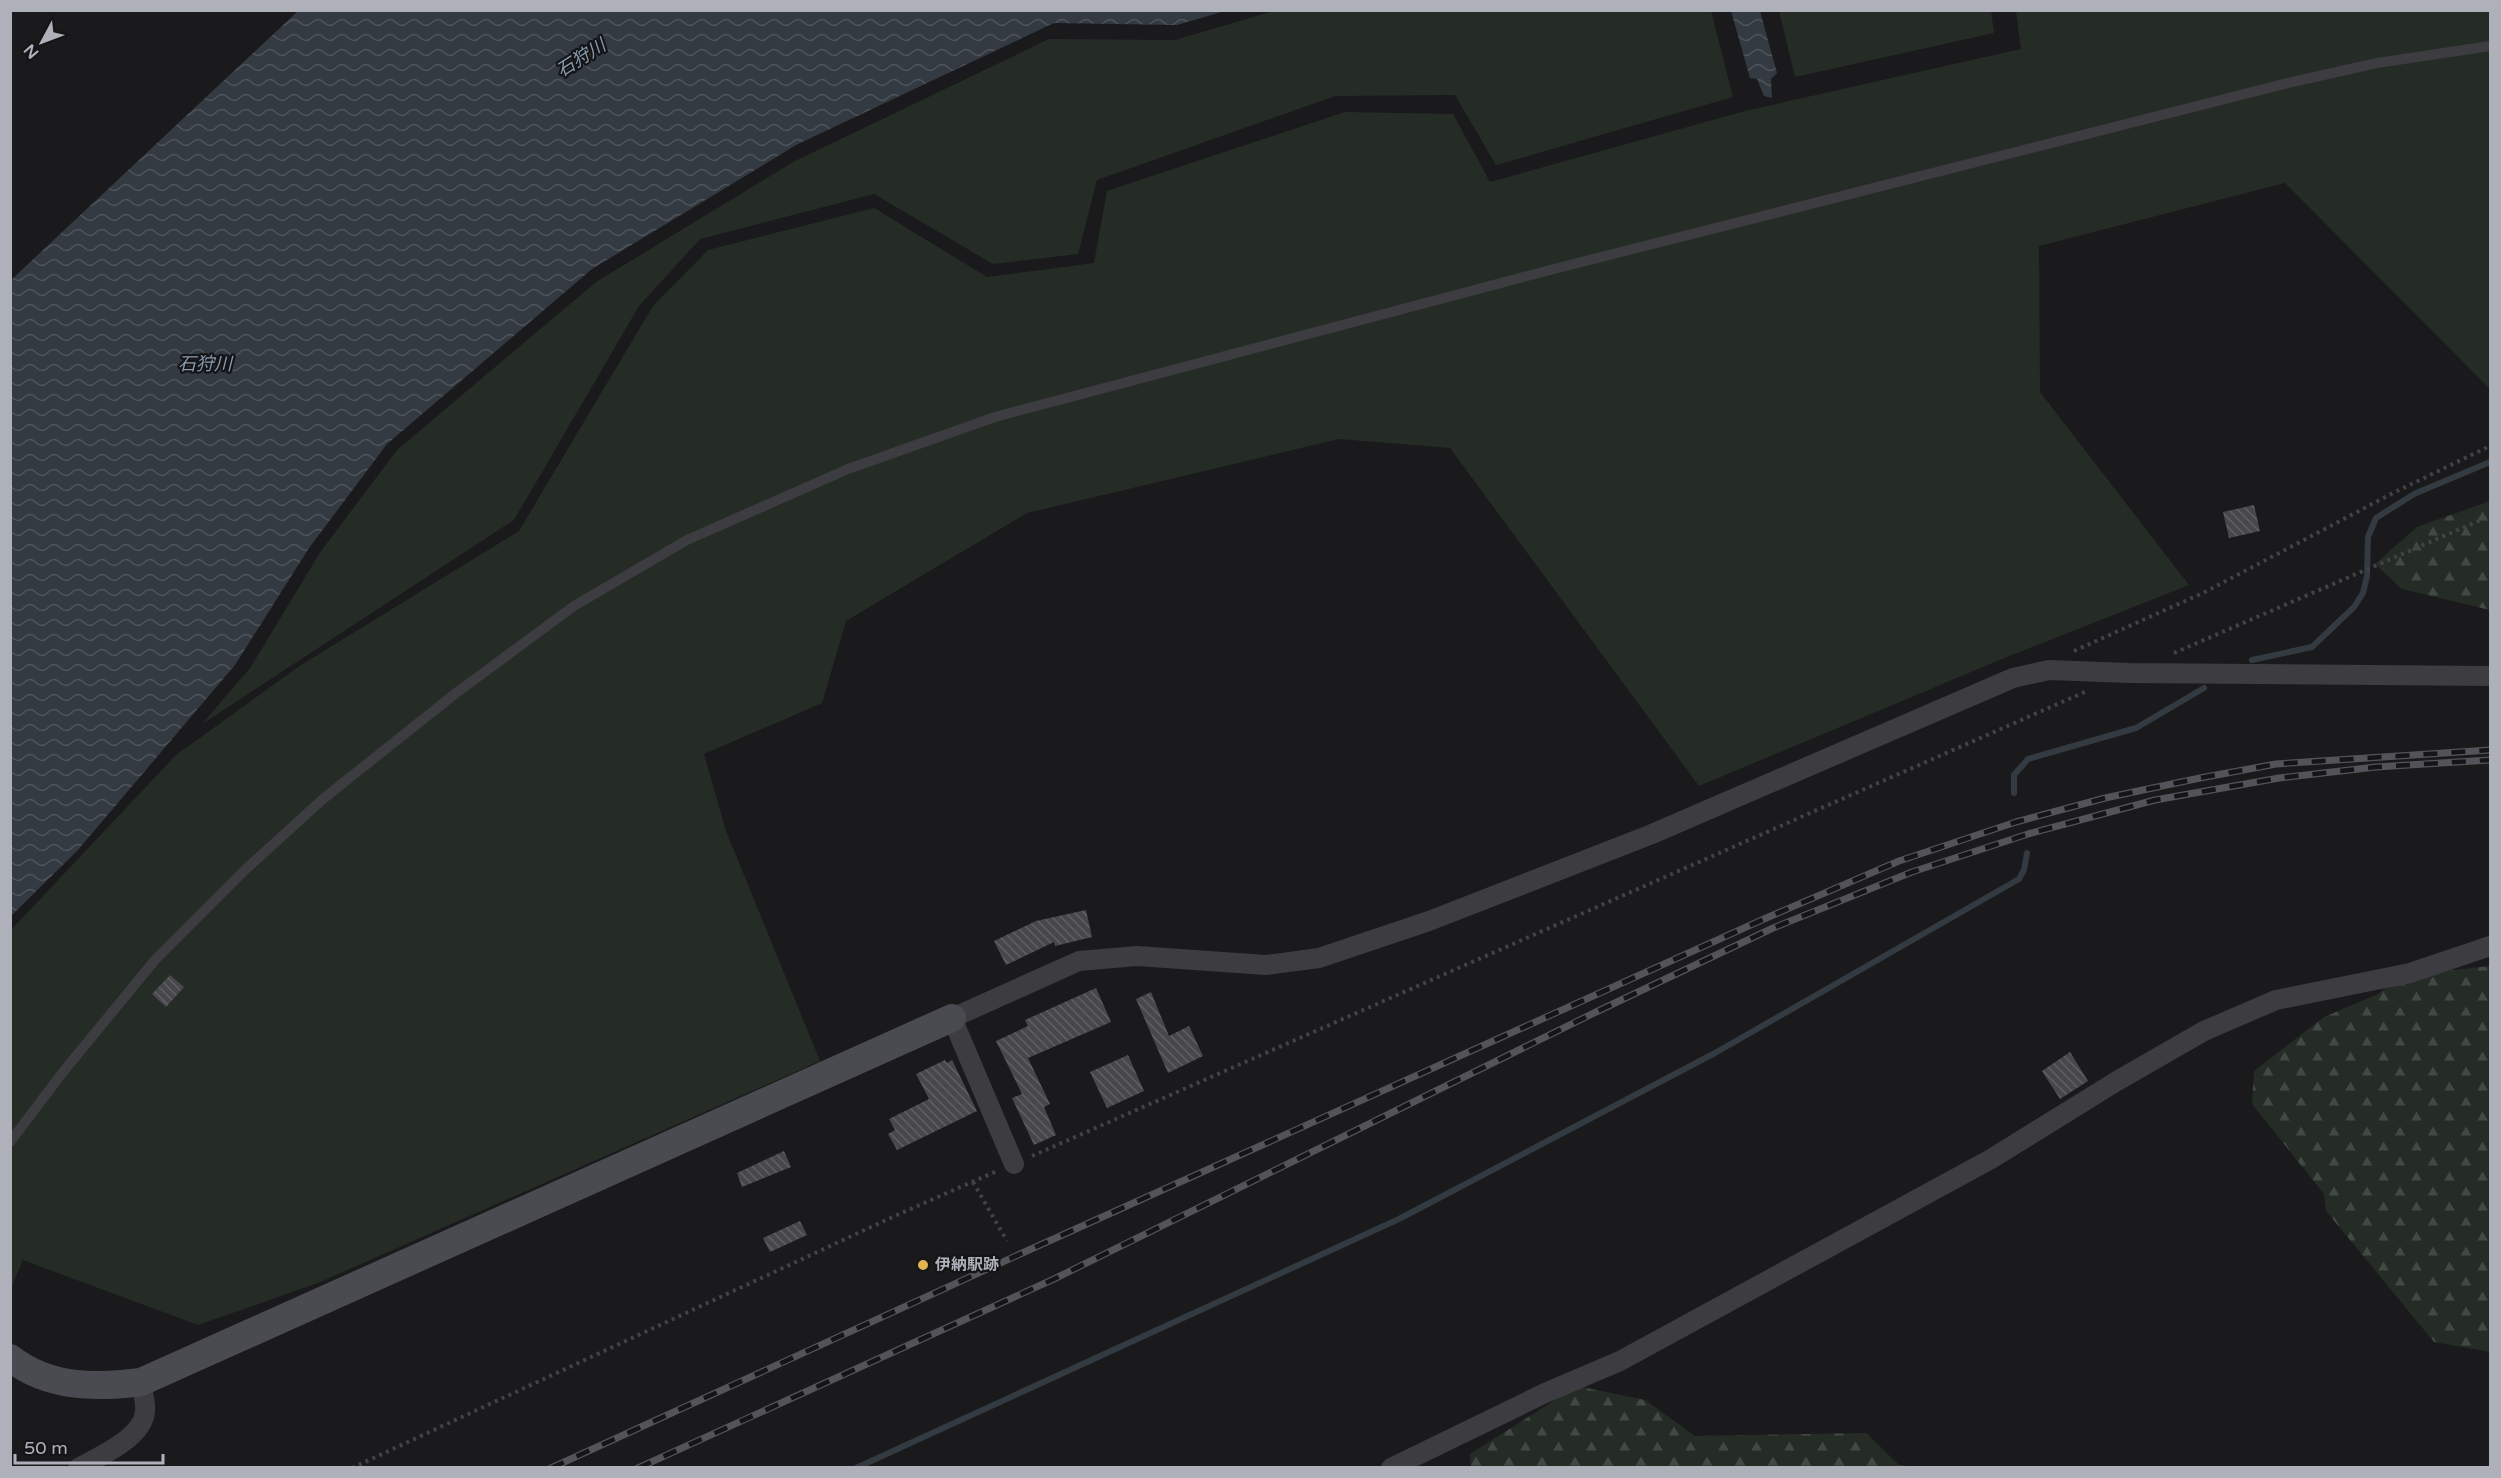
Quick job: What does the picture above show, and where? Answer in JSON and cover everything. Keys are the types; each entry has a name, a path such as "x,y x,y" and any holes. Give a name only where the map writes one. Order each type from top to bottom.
{"street":[{"path":"10,1358 22,1367 53,1380 88,1386 141,1382 1079,961 1137,956 1266,964 1319,957 1463,908 1652,834 2013,678 2049,670 2490,676"},
{"path":"1391,1467 1545,1393 1620,1361 1991,1159 2117,1081 2204,1031 2276,1000 2410,973 2490,946"},
{"path":"952,1018 1014,1164"},
{"path":"78,1467 109,1452 136,1432 146,1412 141,1382"}],"lane":[{"path":"10,1142 63,1072 155,960 247,867 323,799 456,693 574,606 687,540 848,469 995,417 1554,269 2292,81 2378,63 2490,46"}],"path":[{"path":"2049,670 2063,656 2205,592 2394,493 2490,446"},
{"path":"2172,654 2490,516"},
{"path":"352,1467 973,1182 2096,688"},
{"path":"973,1182 1007,1241"}],"green space":[{"path":"1274,11 1711,11 1733,97 1496,165 1455,95 1335,96 1097,180 1078,254 993,264 874,194 700,239 639,306 514,520 202,724 250,668 321,551 397,450 596,282 795,161 1049,39 1175,40"},
{"path":"1779,11 1991,11 1994,33 1795,77"},
{"path":"2016,11 2490,11 2490,386 2488,387 2285,183 2039,246 2040,392 2189,585 2002,659 1699,786 1450,448 1339,439 1027,513 846,621 822,703 704,754 726,831 820,1061 318,1283 198,1325 23,1260 11,1288 11,930 176,755 301,665 519,531 653,306 708,250 874,208 987,277 1094,263 1107,191 1345,112 1453,114 1490,182 1745,111 2021,49"},
{"path":"2490,501 2490,610 2402,589 2375,564 2417,527"},
{"path":"2490,966 2490,1352 2434,1342 2326,1211 2324,1194 2252,1104 2254,1071 2324,1017 2378,994 2399,976"},
{"path":"1577,1386 1645,1400 1695,1436 1866,1433 1899,1465 1914,1467 1471,1468 1470,1454"}],"water":[{"name":"石狩川","path":"298,11 1225,11 1177,25 1054,23 796,145 592,269 387,444 309,548 235,665 77,851 11,916 11,280"},
{"path":"1731,11 1760,11 1777,73 1771,79 1772,98 1764,96 1757,79 1750,78"}],"building":[{"path":"2254,505 2260,531 2229,538 2223,512"},
{"path":"1086,910 1092,937 1055,946 1054,942 1006,965 994,941 1036,921"},
{"path":"170,975 184,987 166,1007 152,994"},
{"path":"1096,988 1111,1022 1028,1058 1050,1104 1044,1107 1056,1135 1034,1145 1012,1098 1022,1094 996,1041 1028,1026 1025,1020"},
{"path":"1151,992 1169,1036 1189,1026 1203,1056 1168,1073 1136,999"},
{"path":"2070,1052 2088,1081 2060,1099 2042,1071"},
{"path":"1128,1055 1144,1091 1107,1108 1090,1072"},
{"path":"945,1060 947,1063 952,1060 977,1111 897,1150 888,1134 895,1130 889,1119 929,1099 916,1074"},
{"path":"784,1151 791,1167 742,1187 737,1173"},
{"path":"800,1221 807,1235 770,1252 763,1238"}],"waterway":[{"path":"2252,660 2312,647 2354,607 2363,593 2367,576 2368,537 2376,518 2414,494 2490,462"},
{"path":"2014,793 2014,775 2028,759 2136,728 2204,688"},
{"path":"856,1468 1399,1219 1715,1053 2019,879 2024,870 2027,853"}],"railway":[{"path":"551,1468 1764,919 1899,861 2016,822 2105,798 2200,778 2276,764 2490,750"},
{"path":"638,1468 1054,1279 1596,1012 1773,928 1912,872 2028,834 2155,800 2279,778 2376,767 2490,760"}],"place":[{"name":"伊納駅跡","path":"923,1265"}]}
